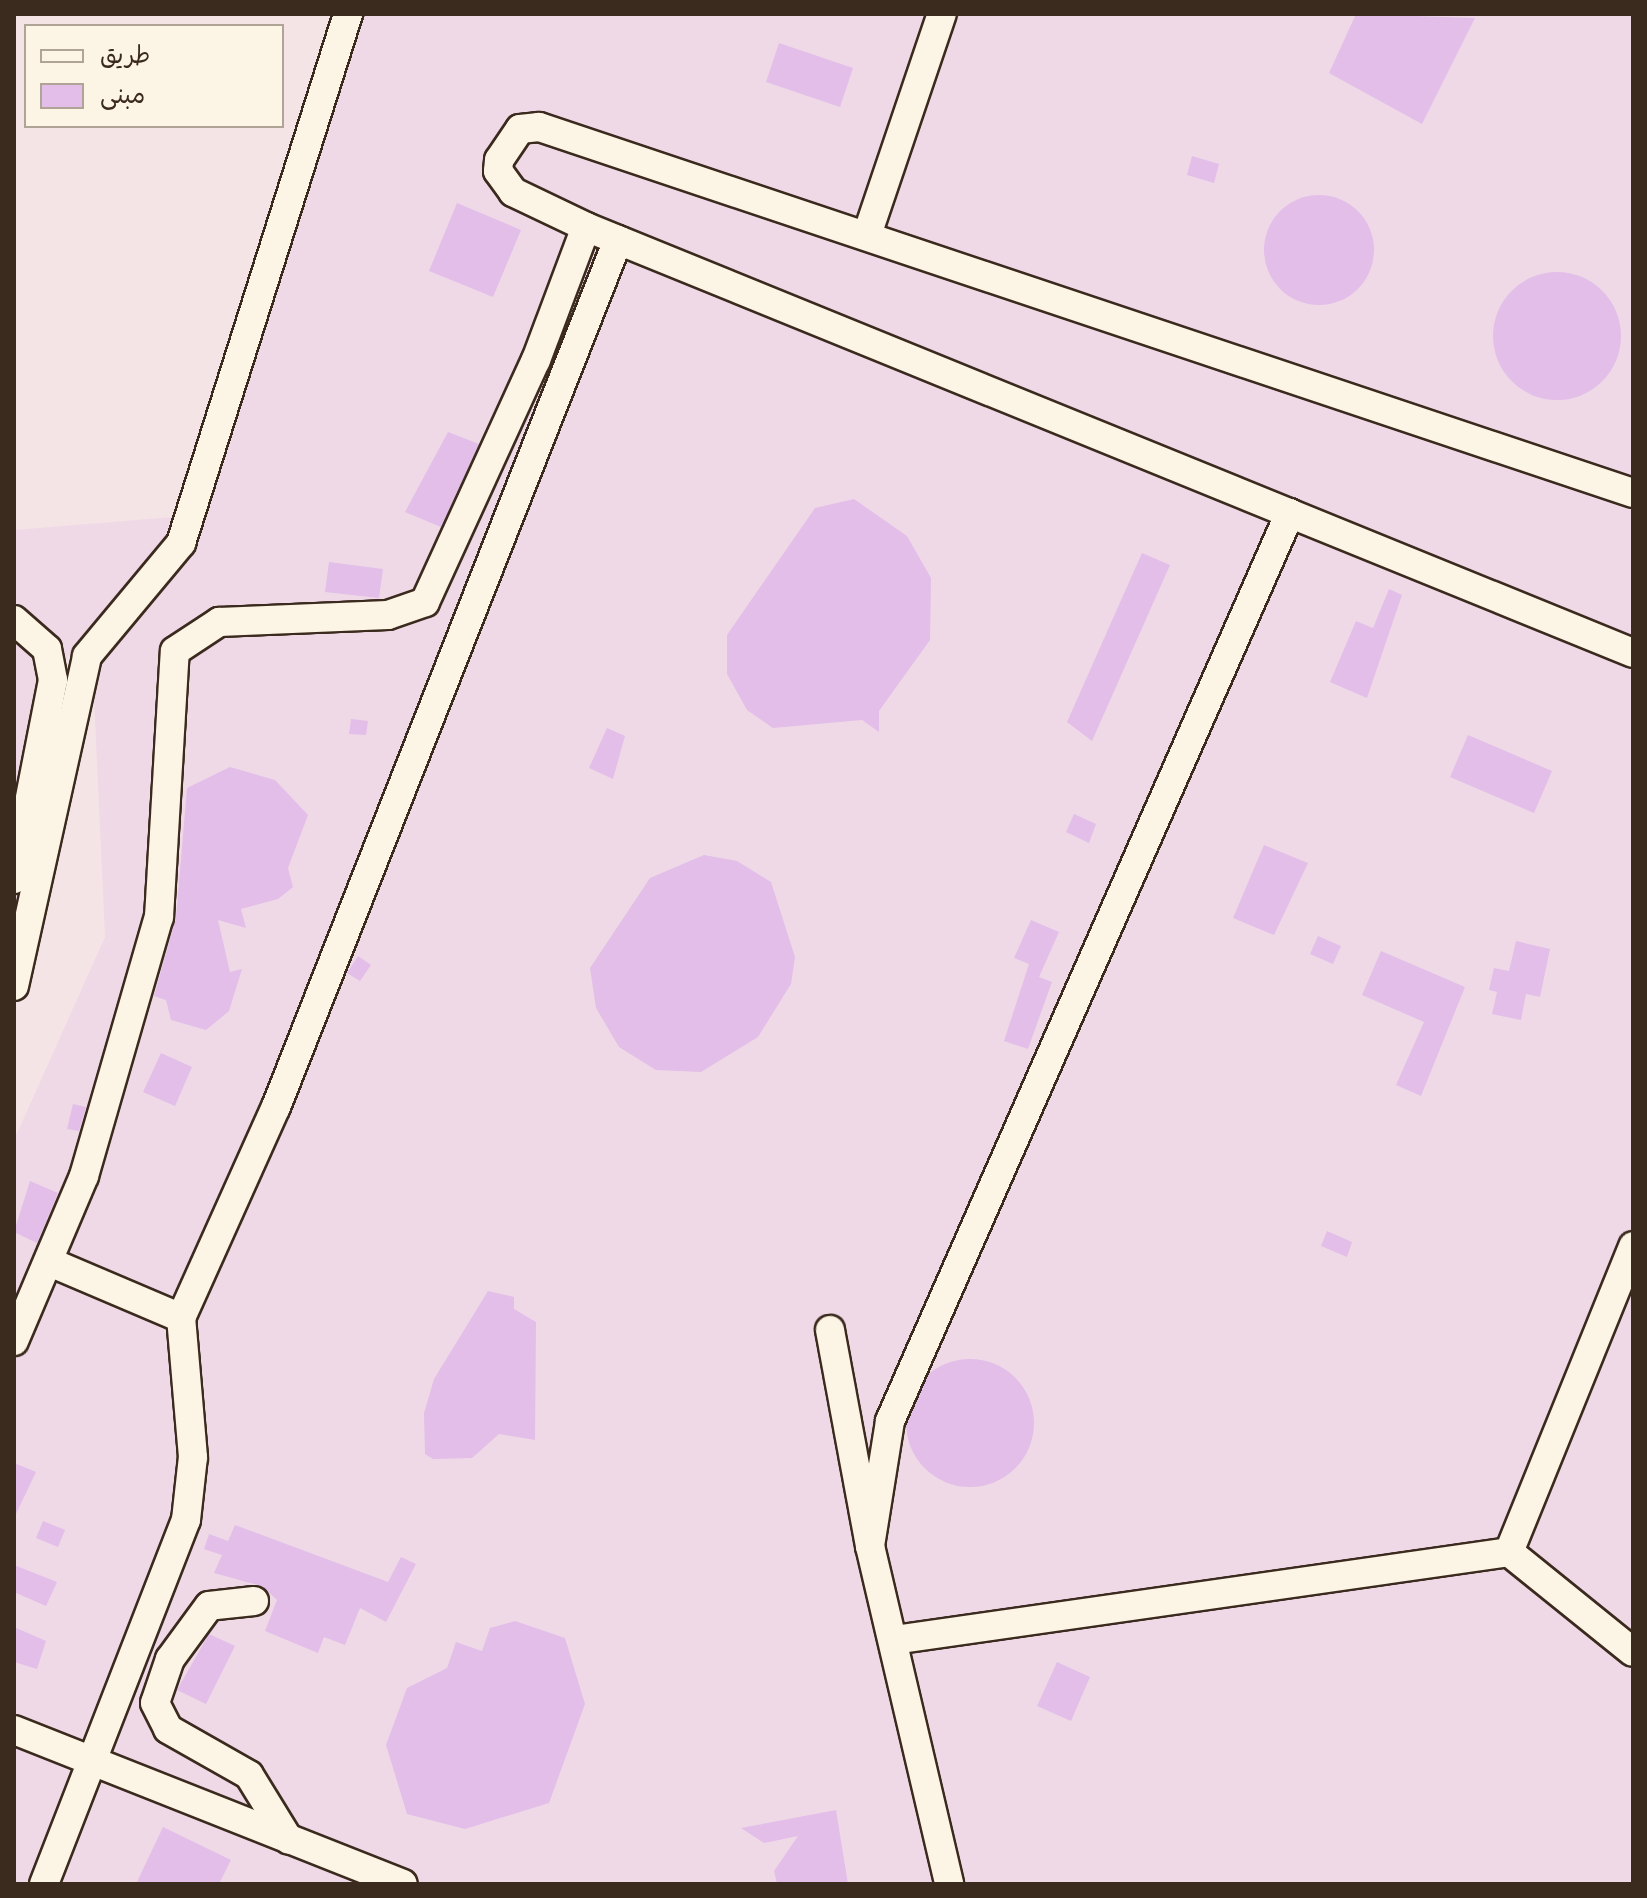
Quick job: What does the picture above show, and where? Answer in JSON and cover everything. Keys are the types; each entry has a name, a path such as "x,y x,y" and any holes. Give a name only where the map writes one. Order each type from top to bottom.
{"lane":[{"path":"14,986 87,656 181,543 348,14"},
{"path":"867,235 942,14"},
{"path":"1633,493 539,127 520,129 499,160 505,185 586,227 1633,653"},
{"path":"14,1341 52,1263 159,917 175,651 219,622 388,615 433,594 586,227"},
{"path":"44,1884 186,1520 193,1457 181,1318 276,1107 618,240"},
{"path":"870,1546 890,1421 1290,513"},
{"path":"14,620 47,649 53,680 14,879"},
{"path":"1509,1552 1633,1246"},
{"path":"52,1263 181,1318"},
{"path":"830,1330 870,1546 949,1884"},
{"path":"894,1640 1509,1552 1633,1652"},
{"path":"254,1601 209,1606 170,1659 155,1703 168,1729 249,1775 289,1840"},
{"path":"14,1730 93,1764 403,1884"}],"shaded area":[{"path":"358,14 1633,14 1633,1884 14,1884 14,1140 105,937 93,675 99,654 156,593"},
{"path":"185,516 110,618 84,634 66,660 14,913 14,530"}],"building":[{"path":"1356,14 1475,18 1422,124 1329,73"},
{"path":"779,43 853,68 840,107 766,82"},
{"path":"1192,156 1219,164 1214,183 1187,175"},
{"path":"1319,195 1340,200 1358,211 1369,229 1374,250 1369,271 1358,289 1340,300 1319,305 1298,300 1280,289 1269,271 1264,250 1269,229 1280,211 1298,200"},
{"path":"457,203 521,230 493,297 429,271"},
{"path":"1557,272 1581,277 1602,291 1616,312 1621,336 1616,360 1602,381 1581,395 1557,400 1533,395 1512,381 1498,360 1493,336 1498,312 1512,291 1533,277"},
{"path":"448,432 479,444 441,527 405,512"},
{"path":"854,499 907,536 931,578 930,640 879,711 879,732 862,720 773,728 747,710 727,674 727,635 815,508"},
{"path":"1142,553 1170,565 1092,741 1067,722"},
{"path":"329,562 383,569 379,598 325,592"},
{"path":"1389,589 1402,595 1367,698 1330,682 1356,621 1373,628"},
{"path":"351,719 368,721 366,735 349,734"},
{"path":"607,728 625,736 613,779 589,768"},
{"path":"1468,735 1552,771 1534,813 1450,777"},
{"path":"230,767 275,780 308,815 288,868 293,887 278,899 241,909 246,928 218,920 230,972 242,969 229,1011 206,1030 171,1020 166,1000 154,996 176,918 187,788"},
{"path":"1074,814 1096,824 1089,843 1066,832"},
{"path":"1264,845 1308,863 1274,935 1233,918"},
{"path":"704,855 737,861 771,882 795,957 791,984 758,1037 701,1072 656,1070 619,1047 596,1008 590,968 650,878"},
{"path":"1031,920 1059,932 1039,977 1052,982 1028,1049 1004,1041 1029,964 1014,958"},
{"path":"1318,936 1341,946 1333,964 1310,954"},
{"path":"1516,941 1550,949 1540,997 1526,994 1521,1020 1492,1014 1497,992 1489,990 1494,968 1509,971"},
{"path":"1381,951 1465,987 1421,1096 1396,1085 1424,1022 1362,995"},
{"path":"358,956 371,965 360,981 347,973"},
{"path":"161,1053 192,1067 175,1106 143,1092"},
{"path":"73,1104 86,1107 79,1131 67,1129"},
{"path":"30,1181 58,1193 37,1243 14,1232"},
{"path":"1327,1231 1352,1242 1347,1257 1321,1246"},
{"path":"488,1291 514,1297 514,1309 536,1322 535,1440 499,1434 472,1458 433,1459 425,1454 424,1413 434,1379"},
{"path":"970,1359 994,1364 1015,1378 1029,1399 1034,1423 1029,1447 1015,1468 994,1482 970,1487 946,1482 925,1468 911,1447 906,1423 911,1399 925,1378 946,1364"},
{"path":"14,1463 36,1472 14,1518"},
{"path":"43,1521 65,1530 58,1547 36,1538"},
{"path":"235,1525 388,1582 401,1557 416,1564 386,1622 360,1608 345,1645 324,1637 318,1653 265,1631 277,1600 262,1586 214,1573 222,1555 204,1549 209,1534 228,1541"},
{"path":"14,1565 57,1582 46,1606 14,1592"},
{"path":"515,1621 565,1638 585,1704 549,1803 465,1829 407,1814 386,1745 407,1688 447,1668 456,1642 482,1651 490,1628"},
{"path":"14,1627 46,1641 37,1669 14,1662"},
{"path":"209,1634 235,1646 206,1704 177,1690"},
{"path":"1057,1662 1090,1677 1071,1721 1037,1706"},
{"path":"836,1810 848,1884 777,1884 774,1871 798,1836 764,1843 741,1828"},
{"path":"163,1827 231,1860 219,1884 136,1884"}]}
